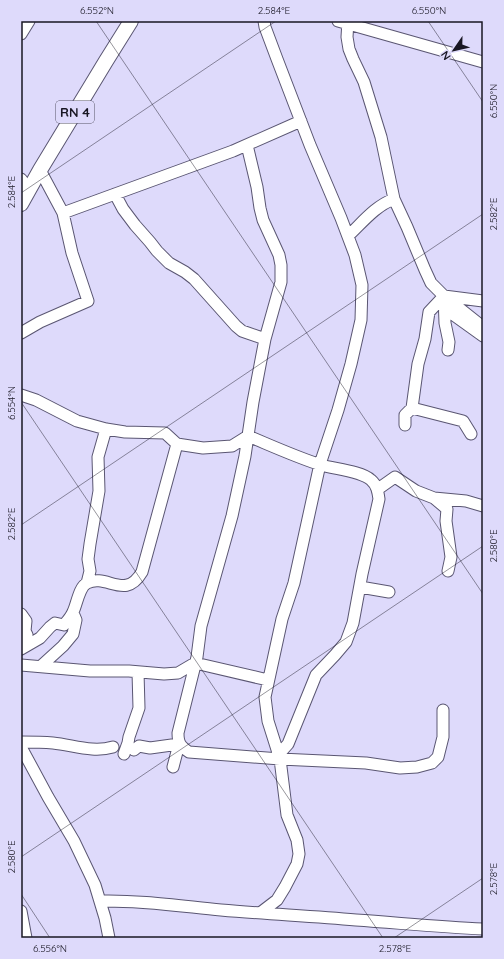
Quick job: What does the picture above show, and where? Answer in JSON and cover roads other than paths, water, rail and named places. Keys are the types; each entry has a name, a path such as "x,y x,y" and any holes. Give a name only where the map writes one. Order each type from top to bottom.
{"main road":[{"name":"RN 4","path":"21,204 25,184 40,170 132,21"}],"street":[{"path":"21,34 29,21"},
{"path":"260,913 277,900 297,864 299,854 297,840 287,815 280,757 268,721 265,697 282,619 294,583 320,464 338,410 361,320 362,285 355,255 348,236 300,120 264,21"},
{"path":"483,62 345,22 349,48 364,82 381,137 394,199 425,270 432,283 444,296 483,327"},
{"path":"63,213 233,151 300,120"},
{"path":"247,145 263,220 279,255 281,265 281,282 264,339 245,456 232,516 201,626 195,663 178,733 178,740 184,749 189,752 366,763 400,768 417,767 432,763 438,757 443,737 443,710"},
{"path":"21,333 40,322 88,301 72,253 63,213 40,170"},
{"path":"115,194 123,209 135,225 169,263 194,279 242,331 264,339"},
{"path":"348,236 377,208 394,199"},
{"path":"444,296 483,301"},
{"path":"444,296 445,323 449,342 448,350"},
{"path":"405,425 405,415 412,408 418,364 425,339 429,312 444,296"},
{"path":"444,308 483,336"},
{"path":"21,395 36,400 77,421 106,429 126,432 165,433 177,444 203,448 232,446 248,436"},
{"path":"412,408 463,421 471,434"},
{"path":"87,583 90,571 88,559 99,491 98,457 106,429"},
{"path":"248,436 278,449 320,464 362,475 371,480 378,489 379,499 353,623 346,642 335,656 316,675 288,744 280,757"},
{"path":"21,649 40,638 55,623 64,625 78,602 80,590 87,583 95,581 123,587 133,583 139,578 142,572 177,444"},
{"path":"378,489 395,477 416,491 434,498 466,501 483,506"},
{"path":"434,498 447,509 446,521 451,557 448,571"},
{"path":"360,587 389,592"},
{"path":"21,614 26,621 27,635 21,643"},
{"path":"41,666 63,646 73,634 76,620 72,614"},
{"path":"21,665 90,671 164,674 178,673 195,663 268,680"},
{"path":"138,672 139,708 129,737 129,752 139,746 150,748 180,744"},
{"path":"178,673 190,684"},
{"path":"21,742 51,743 89,749 106,749 113,747"},
{"path":"173,767 180,744"},
{"path":"21,747 74,841 95,885 105,918 109,938"},
{"path":"100,901 118,900 281,915 483,929"},
{"path":"277,900 281,915"},
{"path":"21,911 26,938"}]}
